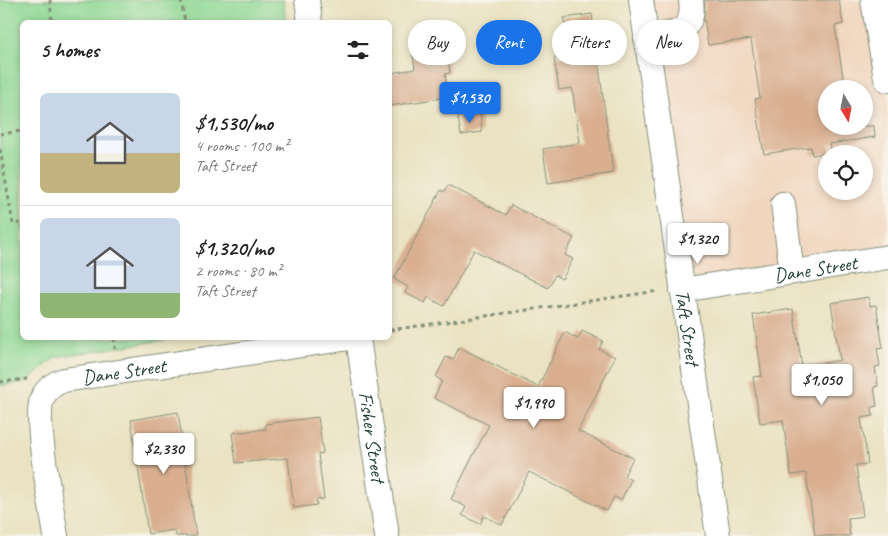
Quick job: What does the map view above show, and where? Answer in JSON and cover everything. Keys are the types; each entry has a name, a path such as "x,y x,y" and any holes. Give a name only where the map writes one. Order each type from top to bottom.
{"main road":[{"path":"875,0 885,44 888,78"}],"street":[{"path":"307,0 310,20"},
{"name":"Taft Street","path":"640,0 643,20"},
{"path":"690,20 691,0"},
{"name":"Taft Street","path":"650,65 718,536"},
{"path":"782,204 792,272"},
{"name":"Dane Street","path":"682,290 888,257"},
{"name":"Dane Street","path":"56,536 40,427 41,401 54,384 64,380 336,340"},
{"name":"Fisher Street","path":"358,340 387,536"}],"path":[{"path":"50,0 52,20"},
{"path":"181,0 185,20"},
{"path":"0,134 20,131"},
{"path":"0,149 13,224 20,223"},
{"path":"392,330 658,291"},
{"path":"114,340 116,349"},
{"path":"0,382 30,378"}],"shaded area":[{"path":"641,0 875,0 888,78 888,257 682,290 650,65 699,65 699,20 644,20"}],"green space":[{"path":"0,0 283,0 286,20 20,20 20,340 164,340 56,357 26,382 0,386"}],"building":[{"path":"705,0 839,0 843,24 835,26 844,80 818,80 818,135 873,135 874,126 875,137 829,145 818,145 818,154 812,155 811,147 764,154 755,99 760,98 751,39 708,45 704,19"},
{"path":"592,14 593,20 564,20 564,18"},
{"path":"414,65 449,65 450,73 445,74 448,97 392,106 392,73 415,69"},
{"path":"555,65 599,65 613,173 548,183 543,149 580,143 572,88 559,90"},
{"path":"480,114 482,132 461,135 458,117"},
{"path":"448,185 506,215 511,205 574,238 565,255 573,259 562,279 555,275 548,288 474,250 444,306 428,297 425,303 405,293 408,287 394,279 441,190 444,192"},
{"path":"869,297 870,306 876,305 883,348 877,349 880,366 875,367 878,386 874,387 877,406 872,407 873,416 861,418 868,464 856,465 863,516 848,518 850,536 815,536 806,473 791,475 783,420 760,423 753,377 762,376 753,315 793,309 802,367 840,360 831,303"},
{"path":"582,331 603,341 599,349 615,357 578,431 633,458 624,476 631,480 621,500 614,497 607,511 529,472 502,525 484,516 480,524 462,515 466,507 451,499 489,425 434,398 442,381 436,377 446,357 453,360 459,347 538,387 565,332 578,339"},
{"path":"178,412 196,536 176,536 175,530 148,534 131,420"},
{"path":"318,417 323,453 318,454 324,499 316,500 317,505 294,508 288,458 236,463 232,433 266,429 265,424"}]}
